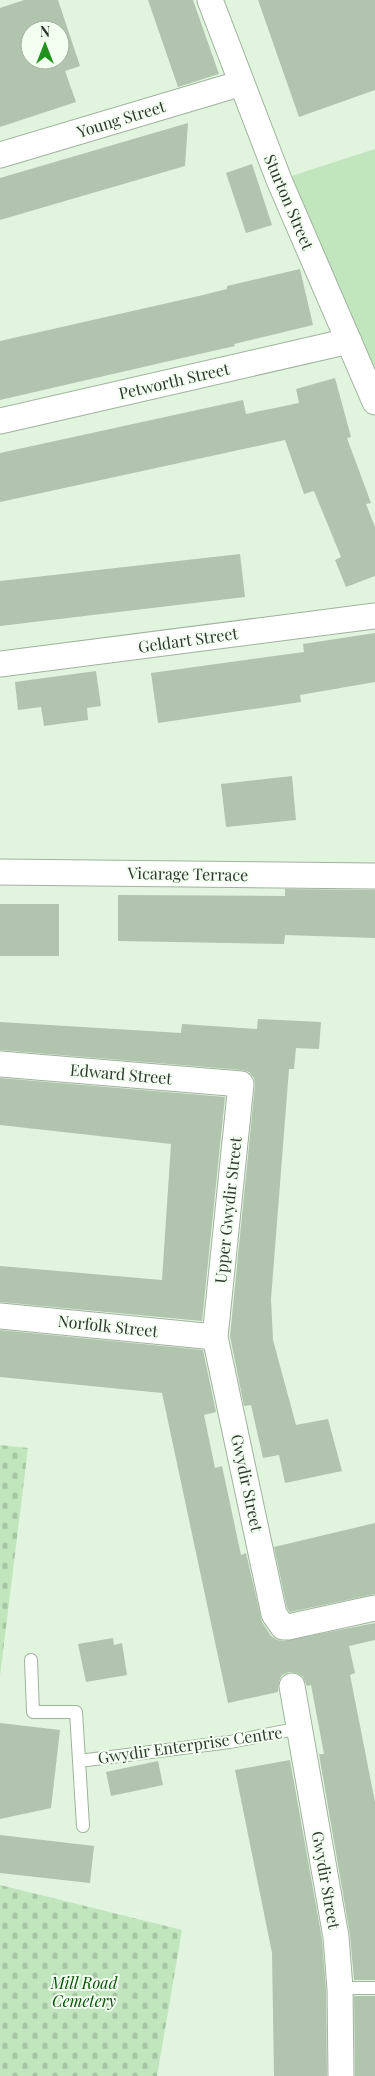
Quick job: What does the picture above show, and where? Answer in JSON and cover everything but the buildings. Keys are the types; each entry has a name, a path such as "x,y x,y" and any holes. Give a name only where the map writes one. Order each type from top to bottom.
{"street":[{"name":"Sturton Street","path":"210,0 284,192 375,402"},
{"name":"Young Street","path":"0,155 242,83"},
{"name":"Petworth Street","path":"0,421 349,341"},
{"name":"Geldart Street","path":"0,664 375,616"},
{"name":"Vicarage Terrace","path":"0,872 375,876"},
{"name":"Edward Street","path":"0,1064 241,1084"},
{"name":"Upper Gwydir Street","path":"216,1337 241,1084"},
{"name":"Norfolk Street","path":"0,1316 216,1337"},
{"name":"Gwydir Street","path":"216,1337 274,1614 283,1627 297,1626 375,1608"},
{"name":"Gwydir Street","path":"292,1686 336,1937 340,1988 341,2076"}],"lane":[{"path":"30,1660 33,1712 76,1712 83,1826"},
{"name":"Gwydir Enterprise Centre","path":"79,1760 230,1742 300,1728"},
{"path":"340,1988 375,1988"}],"green space":[{"path":"375,149 375,406 279,180"},
{"path":"0,1445 28,1448 0,1676"},
{"name":"Mill Road Cemetery","path":"0,1885 182,1930 157,2076 0,2076"}]}
